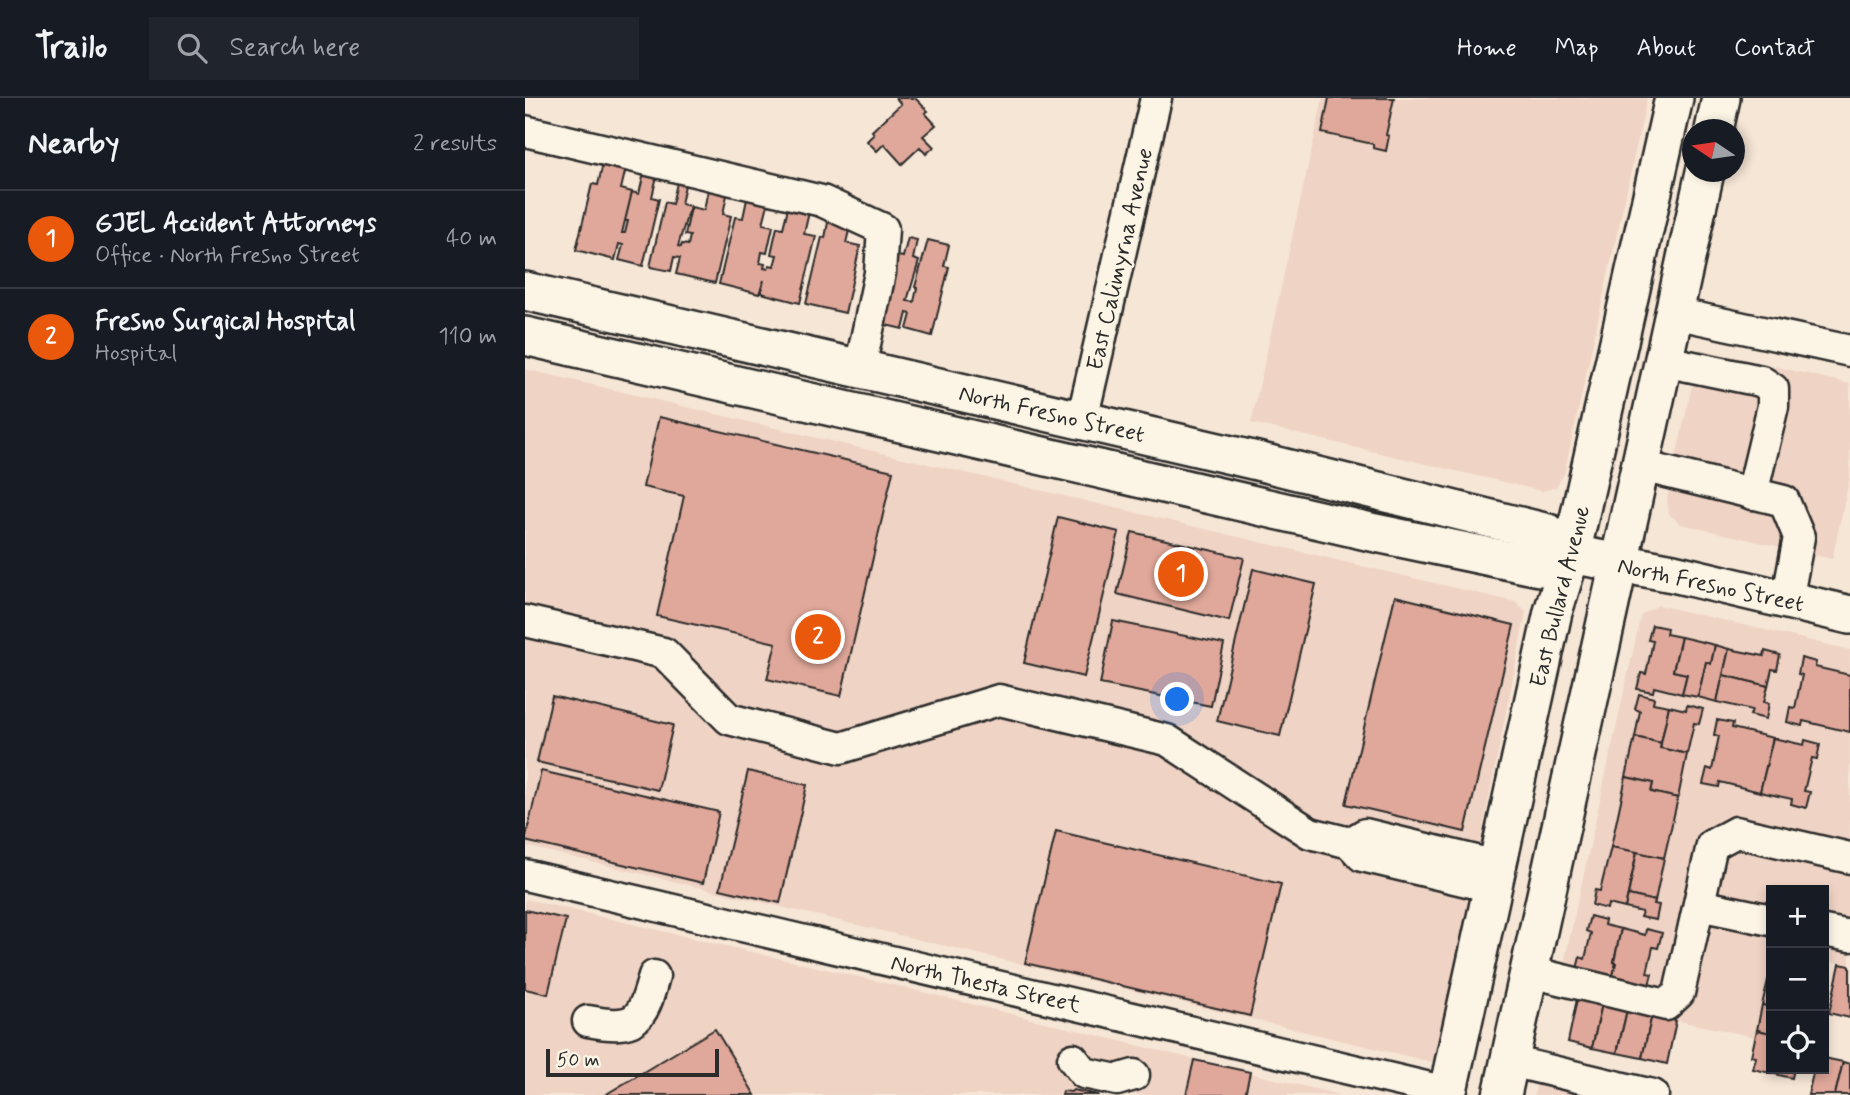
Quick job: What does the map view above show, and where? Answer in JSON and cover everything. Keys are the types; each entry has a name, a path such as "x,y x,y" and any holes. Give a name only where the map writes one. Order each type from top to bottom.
{"main road":[{"name":"East Bullard Avenue","path":"1447,1094 1553,612 1571,554 1674,98"},
{"path":"1716,119 1721,98"},
{"path":"1506,1078 1703,182"},
{"name":"North Fresno Street","path":"525,290 1081,419 1548,533 1571,554 1673,573 1850,615"},
{"name":"North Fresno Street","path":"525,336 1115,474 1539,567 1571,554"},
{"path":"828,406 838,396 846,393 857,394 1046,433 1063,434 1081,419"}],"street":[{"name":"East Calimyrna Avenue","path":"1081,419 1156,98"},
{"path":"525,131 822,201 883,229 880,273 860,368"},
{"path":"1674,313 1850,351"},
{"path":"1664,361 1761,381 1773,389 1773,405 1752,494"},
{"path":"1641,466 1784,501 1799,537 1787,601"},
{"path":"525,621 664,653 729,719 841,748 999,700 1167,740 1310,833 1350,843 1365,834 1495,876"},
{"path":"1529,972 1666,1005 1679,993 1712,845 1736,832 1850,858"},
{"name":"North Thesta Street","path":"525,874 1447,1094"},
{"path":"1699,905 1766,919"},
{"path":"1829,932 1850,936"},
{"path":"588,1021 611,1025 627,1024 641,1015 655,976"},
{"path":"1073,1059 1084,1073 1117,1080 1134,1075"},
{"path":"1506,1078 1653,1095"}],"shaded area":[{"path":"1323,98 1647,98 1564,474 1556,487 1542,491 1251,423"},
{"path":"1700,349 1850,384 1850,477 1832,559 1681,524 1669,514 1667,499"},
{"path":"525,369 1515,602 1526,612 1436,1063 525,846"},
{"path":"1658,605 1850,650 1850,966 1829,961 1829,885 1766,885 1766,987 1755,1037 1557,995 1641,615"},
{"path":"525,899 902,987 1339,1095 525,1095"},
{"path":"1537,1082 1596,1095 1534,1095"}],"building":[{"path":"896,98 915,98 928,111 925,113 936,125 923,136 934,147 926,154 920,147 902,164 884,144 877,151 867,141 874,134 872,131 901,104"},
{"path":"1329,98 1394,98 1386,135 1389,136 1386,151 1373,148 1373,144 1322,133"},
{"path":"603,163 626,168 621,189 632,192 639,194 644,173 657,176 652,197 659,199 643,266 619,260 623,245 619,244 615,260 576,250 592,184 598,185","holes":["632,192 625,221 628,221 625,233 622,233"]},
{"path":"677,183 685,185 681,204 690,206 678,246 681,247 682,244 688,245 690,236 685,235 691,207 704,210 708,190 727,195 723,214 731,216 715,283 676,274 680,258 674,257 671,271 650,267 665,202 672,204"},
{"path":"747,199 768,204 763,224 773,226 767,253 762,252 760,263 765,264 764,268 768,269 769,265 774,266 777,255 771,254 777,227 783,228 788,208 809,212 804,234 816,236 800,303 761,293 764,280 759,294 719,284 735,217 743,218"},
{"path":"829,217 851,222 846,243 860,246 845,313 806,304"},
{"path":"908,238 917,240 913,259 919,261 907,301 914,302 915,287 928,240 949,245 944,266 949,267 932,336 907,329 911,314 907,313 903,329 877,323 888,254 903,257"},
{"path":"659,417 893,471 841,696 767,679 776,643 657,616 684,496 643,487"},
{"path":"1058,517 1119,532 1084,677 1024,663"},
{"path":"1132,532 1244,558 1229,621 1117,594"},
{"path":"1253,569 1316,584 1280,736 1217,721"},
{"path":"1395,596 1514,625 1465,832 1346,804"},
{"path":"1113,621 1224,644 1211,706 1100,684"},
{"path":"1652,625 1667,628 1666,634 1681,637 1673,671 1687,674 1682,694 1654,687 1653,692 1637,689 1641,673 1646,674 1653,641 1648,640"},
{"path":"1681,637 1715,645 1711,664 1706,662 1698,697 1682,694 1687,674 1673,671"},
{"path":"1715,645 1729,649 1717,702 1698,697 1706,662 1711,664"},
{"path":"1729,649 1764,656 1765,651 1780,655 1777,670 1772,669 1768,686 1723,675"},
{"path":"1801,658 1816,662 1815,667 1850,675 1850,732 1803,721 1802,726 1787,722 1790,707 1795,708 1802,675 1798,674"},
{"path":"1723,675 1768,686 1764,702 1769,703 1766,719 1750,715 1752,710 1717,702"},
{"path":"1639,694 1654,698 1653,703 1669,706 1661,743 1635,737 1640,711 1635,709"},
{"path":"552,696 673,725 658,790 537,762"},
{"path":"1687,705 1703,709 1699,724 1694,723 1687,754 1660,748 1669,706 1686,710"},
{"path":"1717,720 1733,723 1732,728 1773,738 1760,792 1720,782 1719,787 1703,784 1707,768 1712,770 1719,736 1714,735"},
{"path":"1635,737 1661,743 1660,748 1687,754 1678,798 1651,792 1653,783 1626,777"},
{"path":"1773,738 1804,745 1805,740 1820,744 1817,759 1812,758 1804,791 1810,792 1806,808 1791,804 1792,799 1760,792"},
{"path":"541,771 719,812 703,883 525,841"},
{"path":"748,771 807,785 780,903 720,889"},
{"path":"1626,777 1653,783 1651,792 1678,798 1664,858 1611,847"},
{"path":"1056,831 1281,884 1250,1016 1025,963"},
{"path":"1611,847 1637,852 1625,908 1608,904 1607,909 1592,905 1595,890 1600,891"},
{"path":"1637,852 1664,858 1655,901 1628,895"},
{"path":"1628,895 1655,901 1654,904 1659,905 1656,920 1640,917 1642,912 1625,908"},
{"path":"525,910 566,919 548,994 525,989"},
{"path":"1590,916 1605,920 1604,925 1621,929 1613,976 1593,971 1592,976 1576,973 1580,957 1585,959 1591,933 1586,931"},
{"path":"1621,929 1645,935 1646,929 1662,933 1658,948 1653,947 1647,973 1652,974 1648,989 1633,986 1634,981 1613,976"},
{"path":"1840,964 1850,966 1850,1018 1829,1013"},
{"path":"1766,988 1766,1006 1762,1005"},
{"path":"1577,999 1602,1004 1592,1048 1568,1042"},
{"path":"1602,1004 1627,1010 1617,1053 1592,1048"},
{"path":"1762,1005 1766,1006 1766,1032 1757,1030"},
{"path":"1627,1010 1652,1015 1642,1058 1617,1053"},
{"path":"1652,1015 1676,1021 1667,1064 1642,1058"},
{"path":"715,1029 755,1095 605,1095"},
{"path":"1757,1030 1766,1032 1766,1072 1753,1069 1756,1057 1751,1056"},
{"path":"1829,1059 1843,1062 1835,1095 1808,1095 1813,1074 1829,1074"},
{"path":"1194,1060 1250,1072 1245,1095 1186,1095"},
{"path":"1843,1062 1850,1064 1850,1095 1835,1095"},
{"path":"1775,1074 1793,1074 1792,1078"},
{"path":"1073,1090 1098,1095 1062,1095 1063,1091"}],"place":[{"name":"GJEL Accident Attorneys","path":"1181,574"},
{"name":"Fresno Surgical Hospital","path":"818,637"}]}
